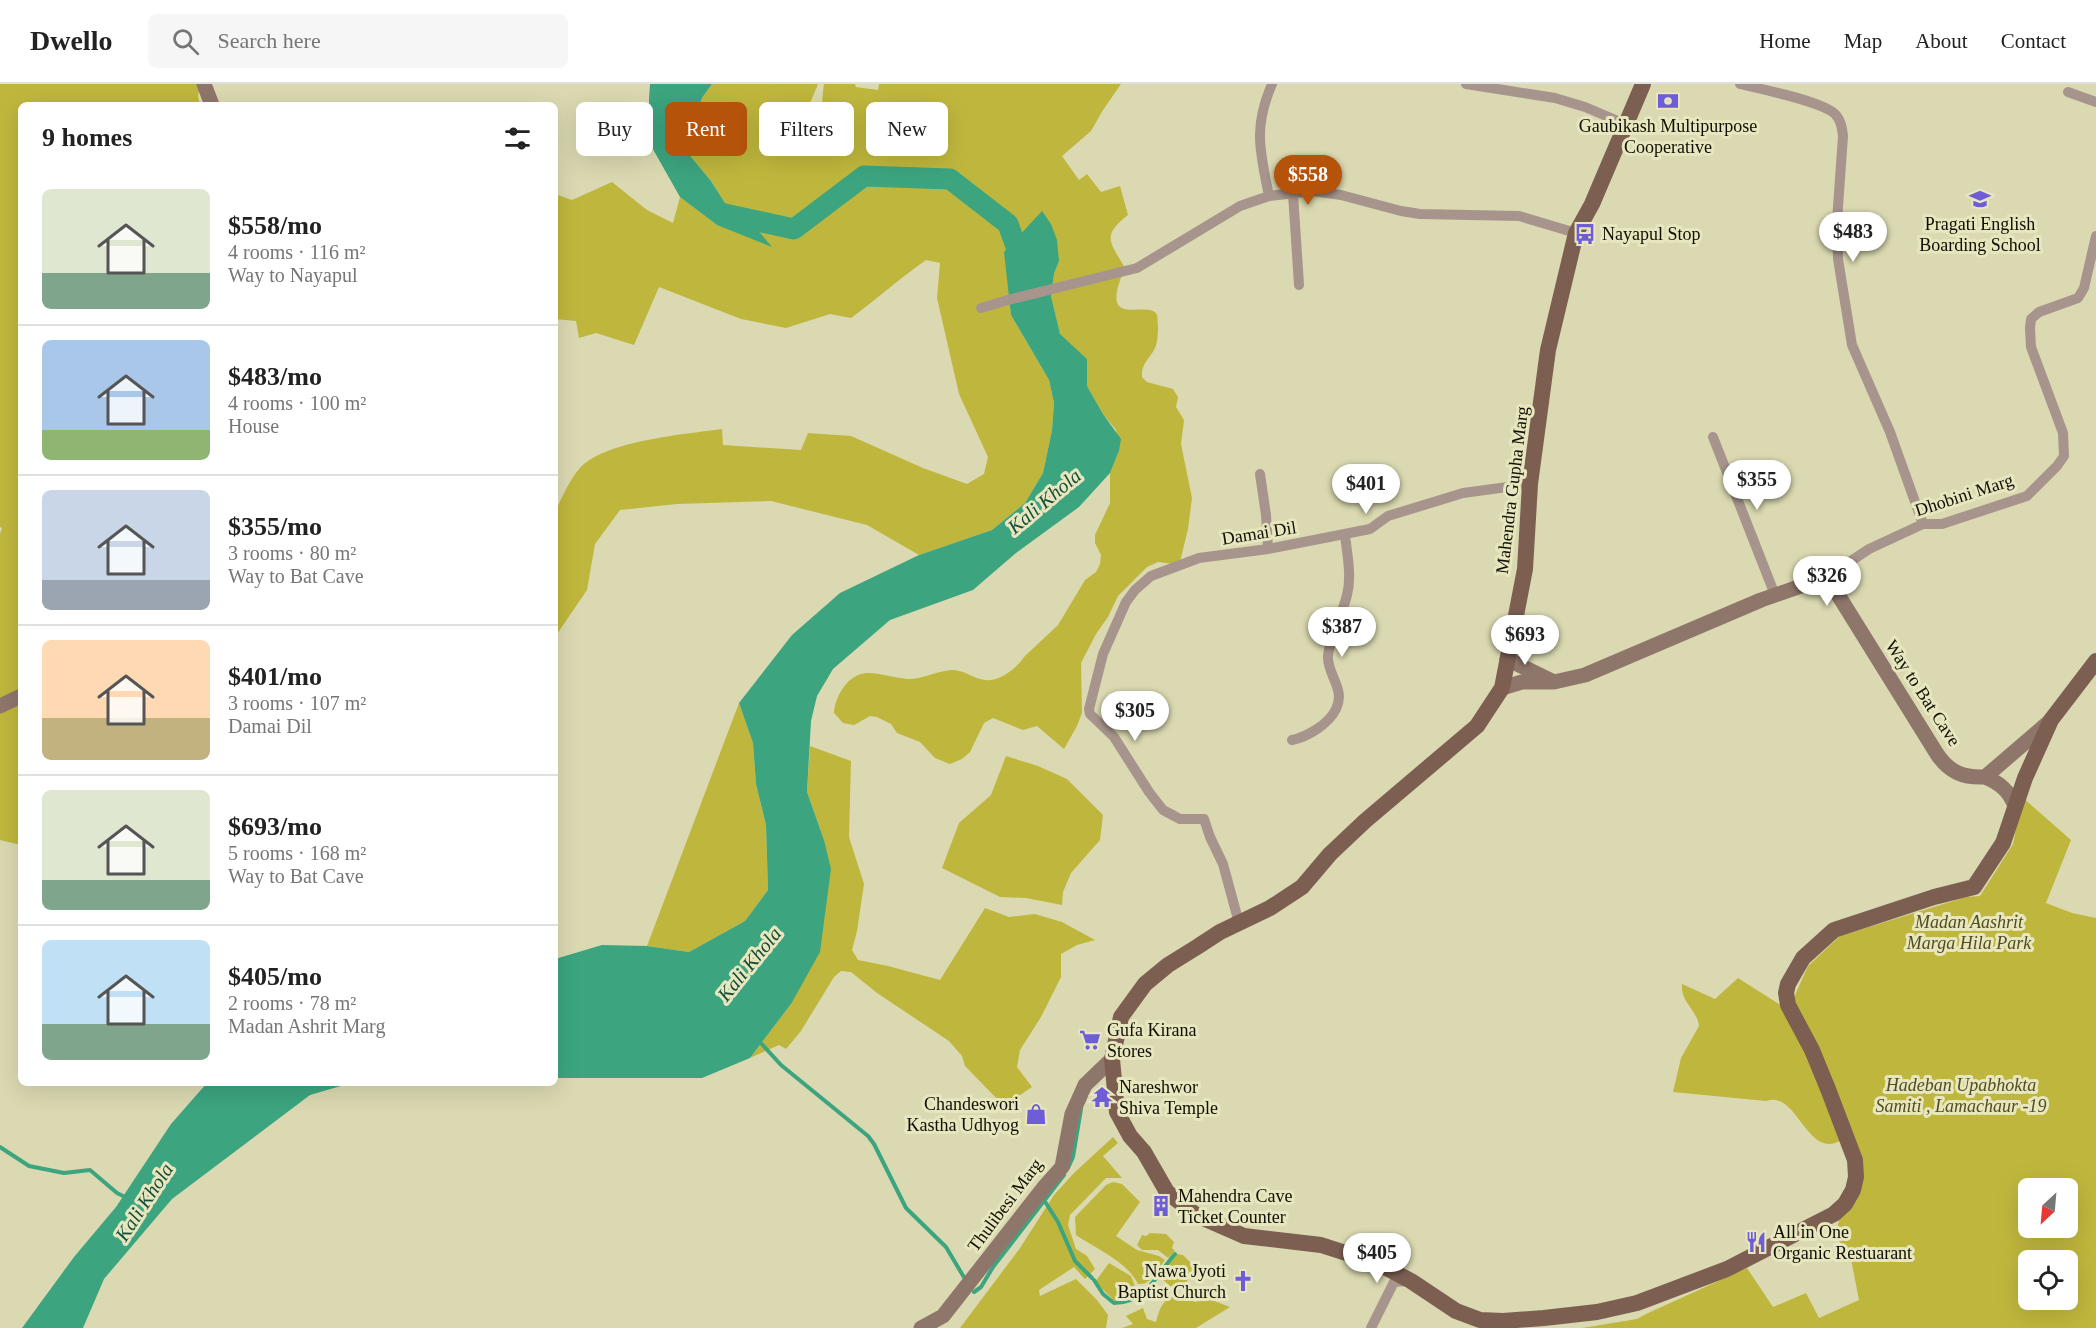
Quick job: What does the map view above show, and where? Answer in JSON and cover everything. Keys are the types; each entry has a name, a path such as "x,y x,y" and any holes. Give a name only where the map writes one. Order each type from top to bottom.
{"main road":[{"path":"204,84 211,102"},
{"name":"Mahendra Gupha Marg","path":"1642,84 1592,204 1576,233 1548,350 1530,484 1525,569 1502,688 1477,726 1365,821 1330,854 1302,887 1270,908 1197,947 1145,984 1121,1017 1112,1059 1117,1112 1130,1136 1144,1152 1167,1192 1196,1215 1244,1236 1322,1245 1377,1263 1411,1281 1456,1311 1480,1320 1503,1321 1597,1312 1637,1303 1727,1269 1834,1214 1845,1204 1853,1190 1856,1177 1855,1160 1816,1060 1788,1005 1786,993 1788,984 1803,958 1834,930 1934,897 1974,887 2003,843 2025,778 2051,720"},
{"path":"1502,688 1522,682 1554,682 1585,675 1775,595 1827,577"},
{"name":"Way to Bat Cave","path":"1827,577 1944,765 1958,774 1985,777"},
{"path":"1507,659 1554,682"},
{"path":"1985,777 2051,720 2096,661"},
{"path":"0,706 18,697"},
{"path":"1985,777 2003,787 2015,806"},
{"name":"Thulibesi Marg","path":"921,1328 943,1316 1062,1167 1072,1114 1085,1085 1112,1059"}],"street":[{"path":"1269,196 1259,142 1263,108 1272,84"},
{"path":"1466,84 1555,98 1585,107 1625,124"},
{"path":"1740,84 1817,105 1835,114 1841,123 1843,136 1837,220 1838,259 1852,345 1890,432 1923,524"},
{"path":"2068,92 2096,102"},
{"path":"981,308 1137,268 1230,212 1269,196 1313,191 1341,195 1401,212 1519,216 1576,233"},
{"path":"1293,194 1299,285"},
{"name":"Dhobini Marg","path":"1827,577 1869,549 1923,524 1942,524 2027,496 2057,466 2064,456 2063,433 2031,347 2031,319 2039,312 2078,298 2084,288 2096,236"},
{"path":"1713,437 1752,542 1775,595"},
{"path":"1260,474 1268,549"},
{"name":"Damai Dil","path":"1239,923 1223,864 1204,819 1180,819 1163,810 1114,737 1092,718 1089,709 1103,654 1126,602 1135,590 1151,576 1199,558 1346,535 1370,529 1388,516 1463,492 1530,484"},
{"path":"1292,740 1303,738 1330,718 1339,700 1339,687 1329,667 1328,658 1333,630 1348,591 1346,535"},
{"path":"1371,1328 1394,1282 1411,1281"}],"green space":[{"path":"0,84 200,84 199,102 18,102 18,844 0,840 0,534 2,528 0,527"},
{"path":"712,84 818,84 810,102 759,102 759,156 854,156 854,102 823,102 824,84 855,84 856,87 878,90 879,84 1121,84 1091,131 1062,156 1079,180 1087,174 1101,192 1120,186 1128,215 1111,234 1112,245 1125,268 1118,288 1117,300 1120,307 1152,311 1157,315 1157,342 1144,365 1142,377 1147,382 1173,389 1178,397 1176,407 1184,420 1181,444 1192,498 1180,562 1174,564 1158,562 1147,567 1118,596 1081,663 1082,713 1064,749 1037,726 1023,730 993,718 984,723 970,752 962,759 950,764 935,758 920,742 897,733 891,724 877,717 870,716 854,725 843,723 834,713 837,700 844,687 860,674 872,673 909,679 954,670 985,680 1002,677 1017,666 1058,625 1085,580 1096,572 1100,564 1101,555 1095,543 1095,535 1110,503 1110,473 1119,451 1116,430 1103,414 1087,386 1086,359 1060,335 1051,296 1054,274 1059,261 1009,284 1011,315 1049,380 1054,403 1052,430 1043,473 1025,503 992,530 919,555 867,525 771,501 677,504 620,510 595,544 587,590 558,633 558,506 580,468 607,451 647,440 722,429 723,445 801,450 808,433 851,436 923,468 967,484 984,474 988,457 959,394 937,298 940,263 926,260 851,318 830,314 786,328 741,319 659,287 634,345 596,333 579,338 576,321 558,319 558,195 572,200 612,182 647,210 673,223 680,197 717,225 744,214 725,203 711,181 690,156 747,156 747,102 701,102"},
{"path":"739,703 753,743 756,784 766,825 768,890 745,921 689,952 647,946"},
{"path":"810,746 851,761 849,837 864,884 852,950 858,960 940,980 985,908 1009,917 1035,914 1062,922 1095,940 1077,945 1061,954 1061,977 1041,1017 1020,1050 1017,1067 1032,1087 1004,1106 965,1066 962,1056 949,1041 877,993 851,972 841,971 834,977 801,1031 786,1049 779,1045 750,1058 791,1004 824,840 807,792"},
{"path":"1006,756 1038,766 1067,779 1103,815 1100,840 1071,873 1063,892 1062,905 1026,898 1000,897 942,868 959,823 991,795"},
{"name":"Hadeban Upabhokta Samiti , Lamachaur -19","path":"2022,797 2071,840 2046,903 2072,913 2096,918 2096,1328 1582,1328 1637,1319 1747,1268 1773,1307 1806,1293 1819,1318 1859,1300 1850,1254 1835,1236 1839,1221 1858,1193 1853,1135 1830,1144 1821,1142 1813,1136 1792,1110 1776,1100 1673,1092 1681,1058 1699,1026 1698,1020 1686,1001 1682,984 1715,999 1738,978 1785,1008 1791,1004 1808,966 1840,936 1966,897 1980,896 2013,844"},
{"path":"1113,1137 1118,1143 1103,1156 1122,1178 1106,1178 1070,1215 1068,1225 1076,1249 1087,1256 1095,1269 1085,1279 1074,1267 1039,1290 1040,1296 1076,1279 1108,1315 1106,1328 960,1328 1020,1248 1054,1195"},
{"path":"1113,1182 1122,1184 1140,1202 1116,1236 1137,1250 1165,1260 1154,1276 1143,1284 1138,1284 1119,1262 1076,1235 1075,1217 1106,1185"},
{"path":"1150,1233 1166,1234 1174,1242 1172,1248 1175,1251 1168,1258 1158,1250 1142,1250 1137,1245 1142,1235 1146,1236"},
{"path":"1177,1254 1183,1255 1198,1270 1181,1287 1170,1286 1158,1275"},
{"path":"1109,1263 1131,1276 1136,1289 1145,1291 1129,1301 1116,1302 1095,1282"},
{"path":"1177,1294 1195,1302 1209,1299 1230,1307 1196,1328 1122,1328 1133,1324 1126,1316 1143,1308 1147,1319 1156,1322 1162,1305"}],"water":[{"path":"650,84 712,84 701,102 665,102 665,156 690,156 711,181 725,203 744,214 772,247 717,225 680,197 653,149 653,102 649,102"},
{"path":"1042,211 1051,224 1057,240 1059,261 1054,274 1051,296 1060,334 1087,359 1087,386 1121,439 1110,473 1079,507 1016,553 973,590 890,620 833,669 817,696 811,721 807,792 824,840 831,869 820,952 791,1004 750,1058 702,1078 558,1078 558,958 602,945 647,946 689,952 745,921 768,890 766,825 756,784 753,743 739,703 792,635 840,593 919,555 992,530 1025,503 1043,473 1052,430 1054,403 1049,380 1011,315 1004,252"},
{"path":"204,1086 341,1086 310,1095 172,1199 104,1279 83,1328 22,1328 74,1257 116,1207 171,1124"}],"waterway":[{"name":"Kali Khola","path":"720,213 794,229 864,176 950,179 1008,224 1023,266"},
{"path":"759,1041 781,1065 868,1136 906,1208 946,1247 965,1279"},
{"path":"1068,1168 1073,1157 1081,1109"},
{"path":"0,1147 29,1166 64,1173 90,1170 117,1193 127,1198"},
{"path":"974,1292 981,1287 993,1267 1064,1175"},
{"path":"1044,1200 1058,1222 1075,1261 1092,1278"},
{"path":"1094,1280 1103,1294 1114,1303 1125,1302 1143,1293 1175,1254"}],"place":[{"name":"Gaubikash Multipurpose Cooperative","path":"1668,101"},
{"name":"Pragati English Boarding School","path":"1980,199"},
{"name":"Nayapul Stop","path":"1585,234"},
{"name":"Gufa Kirana Stores","path":"1090,1040"},
{"name":"Nareshwor Shiva Temple","path":"1102,1097"},
{"name":"Chandeswori Kastha Udhyog","path":"1036,1114"},
{"name":"Mahendra Cave Ticket Counter","path":"1161,1206"},
{"name":"All in One Organic Restuarant","path":"1756,1242"},
{"name":"Nawa Jyoti Baptist Church","path":"1243,1281"}],"park label":[{"name":"Madan Aashrit Marga Hila Park","path":"1969,932"}]}
